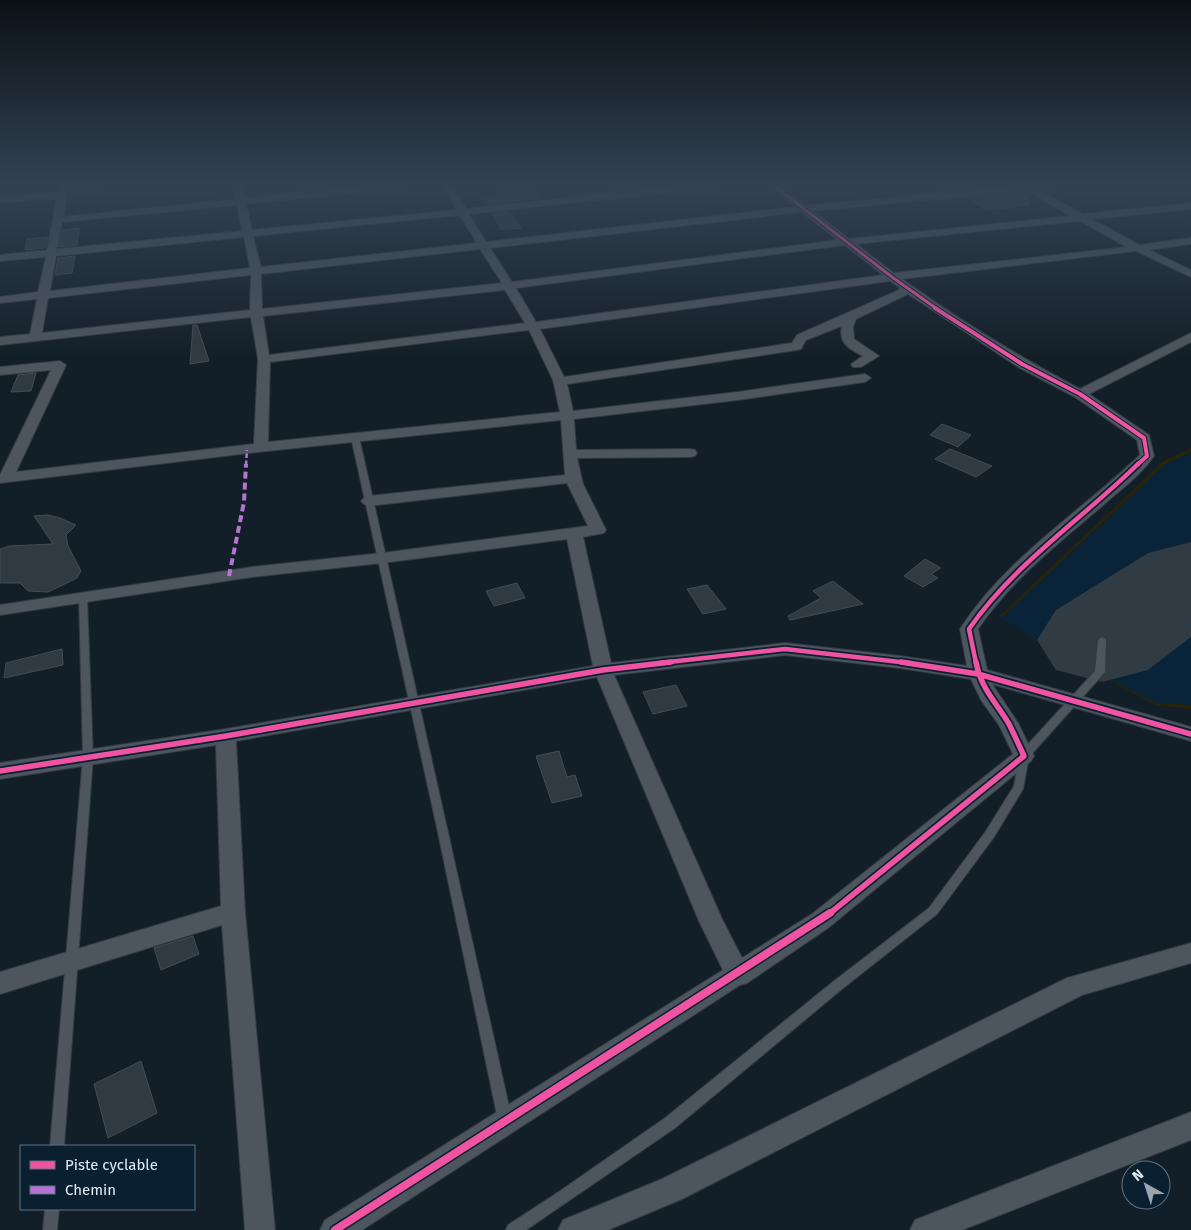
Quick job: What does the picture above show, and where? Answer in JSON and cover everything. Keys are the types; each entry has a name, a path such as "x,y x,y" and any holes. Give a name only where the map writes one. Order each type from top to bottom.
{"street":[{"path":"35,337 53,241"},
{"path":"0,258 171,241"},
{"path":"249,241 256,271 256,312 264,359 261,448"},
{"path":"0,610 252,572 382,558 598,530 574,478 570,454 569,416 560,381 510,286 482,241"},
{"path":"0,300 525,241"},
{"path":"0,341 510,286 853,241"},
{"path":"1124,241 1191,274"},
{"path":"264,359 899,282 1188,241"},
{"path":"335,1230 820,921 1024,756 1008,723 988,695 978,674 969,629 991,599 1026,565 1148,456 1144,438 1080,394 1022,364 954,321 847,242"},
{"path":"560,381 797,346 801,338 850,319 874,306 896,298 904,292 899,282"},
{"path":"850,319 846,330 846,337 852,345 873,356 856,364"},
{"path":"1080,394 1191,337"},
{"path":"0,371 60,365 3,479"},
{"path":"3,479 355,437 569,416 752,395 865,378"},
{"path":"570,454 690,453"},
{"path":"369,501 574,478"},
{"path":"574,533 602,670 711,921 738,975"},
{"path":"0,771 226,736 602,670 786,649 900,662 978,674 1191,734"},
{"path":"226,736 233,912 260,1230"},
{"path":"0,983 233,912"},
{"path":"573,1230 672,1189 1076,986 1191,953"},
{"path":"925,1230 1191,1126"}],"lane":[{"path":"355,437 504,1121"},
{"path":"57,1145 88,757 83,597"},
{"path":"513,1230 670,1123 838,985 933,911 990,834 1020,786 1024,756 1100,672 1102,640"},
{"path":"50,1230 52,1210"}],"shaded area":[{"path":"1191,452 1191,705 1156,703 1053,650 1001,618 1164,465"}],"sand":[{"path":"1191,448 1191,452 1164,465 1001,618 1053,650 1156,703 1191,705 1191,709 1156,705 1052,650 999,617 1162,462"}],"building":[{"path":"27,241 47,241 45,248 25,250"},
{"path":"60,241 77,241 77,245 59,247"},
{"path":"75,256 72,273 55,275 58,258"},
{"path":"193,325 197,325 209,361 190,364"},
{"path":"36,373 31,391 11,392 18,375"},
{"path":"942,424 971,435 958,447 930,435"},
{"path":"950,449 992,466 976,477 935,459"},
{"path":"48,515 76,525 66,535 68,546 81,571 77,578 48,592 28,591 20,583 0,583 0,549 9,546 53,544 34,516"},
{"path":"925,559 941,568 931,574 938,578 923,587 904,576"},
{"path":"833,581 863,604 790,620 788,616 821,598 813,591"},
{"path":"517,583 525,598 494,606 486,591"},
{"path":"707,585 726,609 703,614 687,589"},
{"path":"62,649 63,665 4,678 6,663"},
{"path":"676,685 687,706 653,714 643,692"},
{"path":"559,751 567,777 575,775 582,796 552,803 536,756"},
{"path":"193,936 199,954 161,970 154,948"},
{"path":"141,1061 157,1113 108,1138 94,1084"}],"runway":[{"path":"1102,640 1191,579"}],"marked path":[{"path":"229,576 244,502 247,450"}],"cycle path":[{"path":"335,1230 820,921 1024,756 1008,723 988,695 978,674 969,629 989,602 1010,579 1147,456 1144,438 1080,394 1022,364 954,321 846,241"},
{"path":"0,771 226,736 603,670 785,649 900,662 978,674 1191,734"}]}
